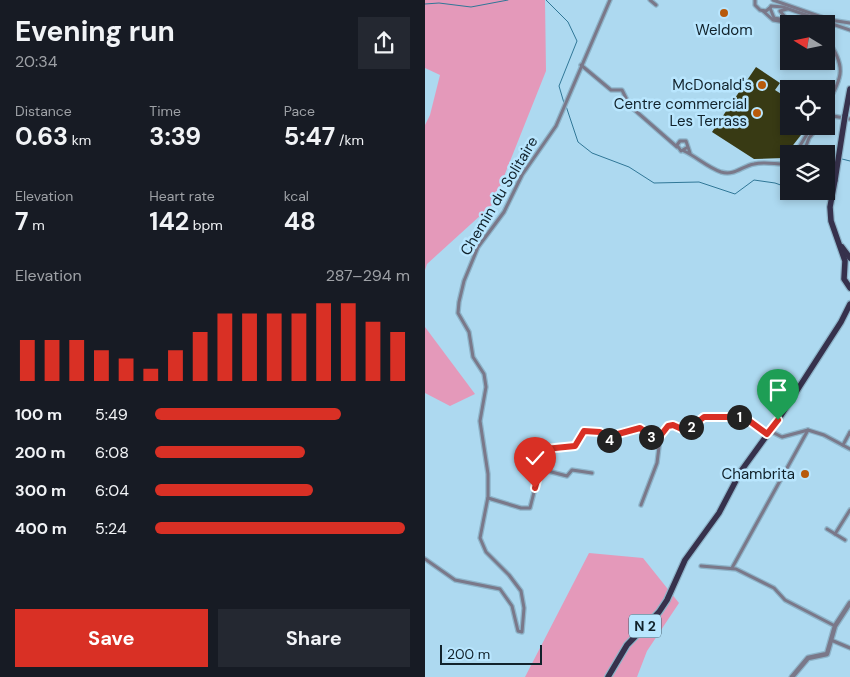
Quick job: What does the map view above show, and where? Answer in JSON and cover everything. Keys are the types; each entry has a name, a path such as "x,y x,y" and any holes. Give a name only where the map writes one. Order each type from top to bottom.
{"main road":[{"path":"850,89 848,117 830,214 834,235 844,258 844,278 850,288"},
{"path":"834,235 850,258"},
{"path":"845,270 850,264"},
{"name":"N 2","path":"608,677 618,656 667,600 685,560 719,513 741,471 841,322 850,304"},
{"name":"N 2","path":"841,322 850,313"}],"street":[{"name":"Chemin du Solitaire","path":"425,559 455,580 500,589 509,599 518,631 522,632 525,608 521,591 509,575 486,552 480,538 488,497 488,474 480,421 487,387 484,374 471,351 469,332 458,313 459,302 464,281 478,247 504,212 522,176 553,132 610,0"},
{"path":"650,0 656,5"},
{"path":"755,0 756,7 773,20 780,21"},
{"path":"780,18 772,16 772,0 829,20 850,23"},
{"path":"763,11 771,7 780,6 850,30"},
{"path":"782,15 780,14 783,9 791,10"},
{"path":"835,50 840,57 841,67 838,86 835,90"},
{"path":"581,65 611,90 622,90 630,106 635,111 672,140 679,150 690,154 702,163 727,173 763,162 780,163"},
{"path":"835,116 848,117"},
{"path":"672,140 686,141 690,154"},
{"path":"677,147 680,140"},
{"path":"684,151 688,147"},
{"path":"641,505 657,463 660,439 668,426 673,425 686,431 704,417 744,417 768,432 782,437 808,430 824,435 850,449"},
{"path":"488,497 521,508 530,508 545,449 575,446 584,431 600,432 613,441 618,434 640,428 653,440 660,439"},
{"path":"732,568 808,430"},
{"path":"843,445 850,432"},
{"path":"540,469 567,476 572,470 592,473"},
{"path":"835,534 850,510"},
{"path":"827,529 845,540"},
{"path":"701,566 732,568 774,588 785,600 835,626"},
{"path":"792,677 808,658 827,654 835,626 850,603"},
{"path":"831,640 850,648"}],"shaded area":[{"path":"425,0 545,0 546,71 493,204 427,264 425,270 425,125 430,115 440,75 425,68"},
{"path":"425,327 475,394 450,406 425,393"},
{"path":"589,553 643,558 679,603 647,651 637,677 525,677"}],"building":[{"name":"Centre commercial Les Terrass","path":"756,67 780,83 775,90 780,93 780,135 801,135 793,145 780,145 780,158 754,159 712,132"}],"waterway":[{"path":"425,4 439,3 471,7 508,0"},
{"path":"546,0 568,22 577,41 559,86 564,103"},
{"path":"566,106 578,142 592,153 629,167 654,183 699,182 735,194 754,180 780,185"},
{"path":"842,159 850,161"}],"place":[{"name":"Weldom","path":"724,13"},
{"name":"McDonald's","path":"762,85"},
{"name":"Centre commercial Les Terrass","path":"757,113"},
{"name":"Chambrita","path":"805,474"}],"route":[{"path":"535,488 545,449 575,446 581,432 584,431 600,432 610,441 613,441 618,434 626,434 635,429 642,428 653,440 657,440 660,439 668,426 673,425 686,431 697,420 704,417 744,417 767,434 778,420"}]}
